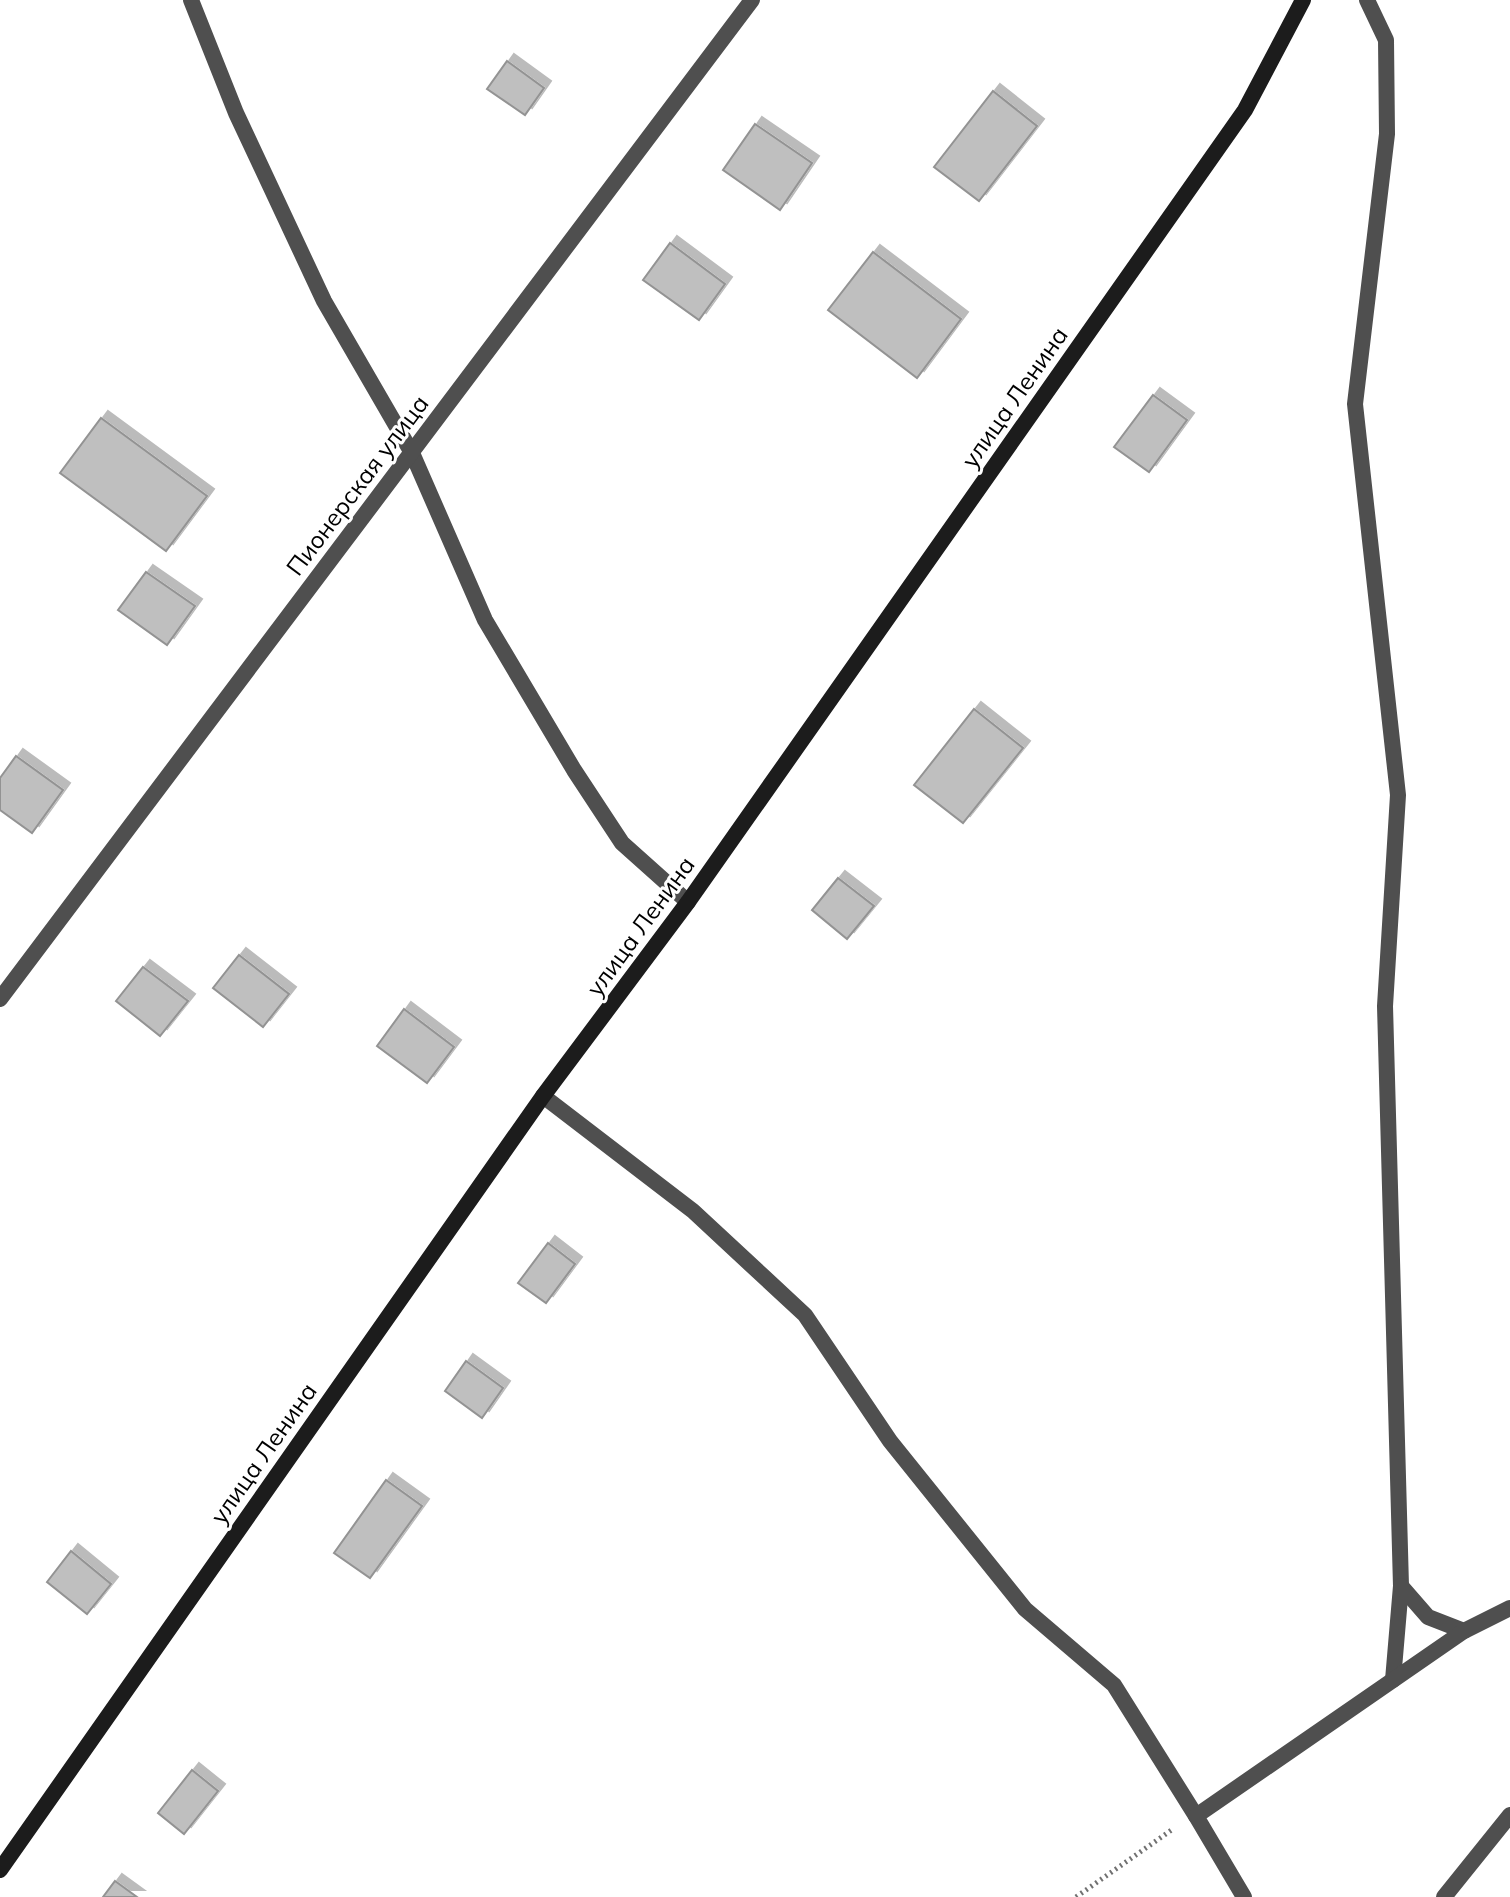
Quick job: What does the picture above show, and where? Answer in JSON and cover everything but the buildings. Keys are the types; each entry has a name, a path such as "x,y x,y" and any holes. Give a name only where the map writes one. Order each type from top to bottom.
{"street":[{"path":"191,0 236,113 324,301 412,453 485,620 574,770 622,843 688,902"},
{"name":"Пионерская улица","path":"0,999 752,0"},
{"name":"улица Ленина","path":"0,1870 543,1096 688,902 1245,110 1303,0"},
{"path":"1367,0 1386,40 1387,134 1355,404 1398,795 1385,1006 1401,1586 1393,1680"},
{"path":"543,1096 693,1211 805,1315 890,1441 1025,1609 1114,1685 1244,1897"},
{"path":"1401,1586 1428,1617 1464,1631"},
{"path":"1196,1816 1464,1631 1510,1608"},
{"path":"1444,1897 1510,1815"}],"path":[{"path":"1076,1897 1085,1894 1159,1837 1196,1816"}]}
